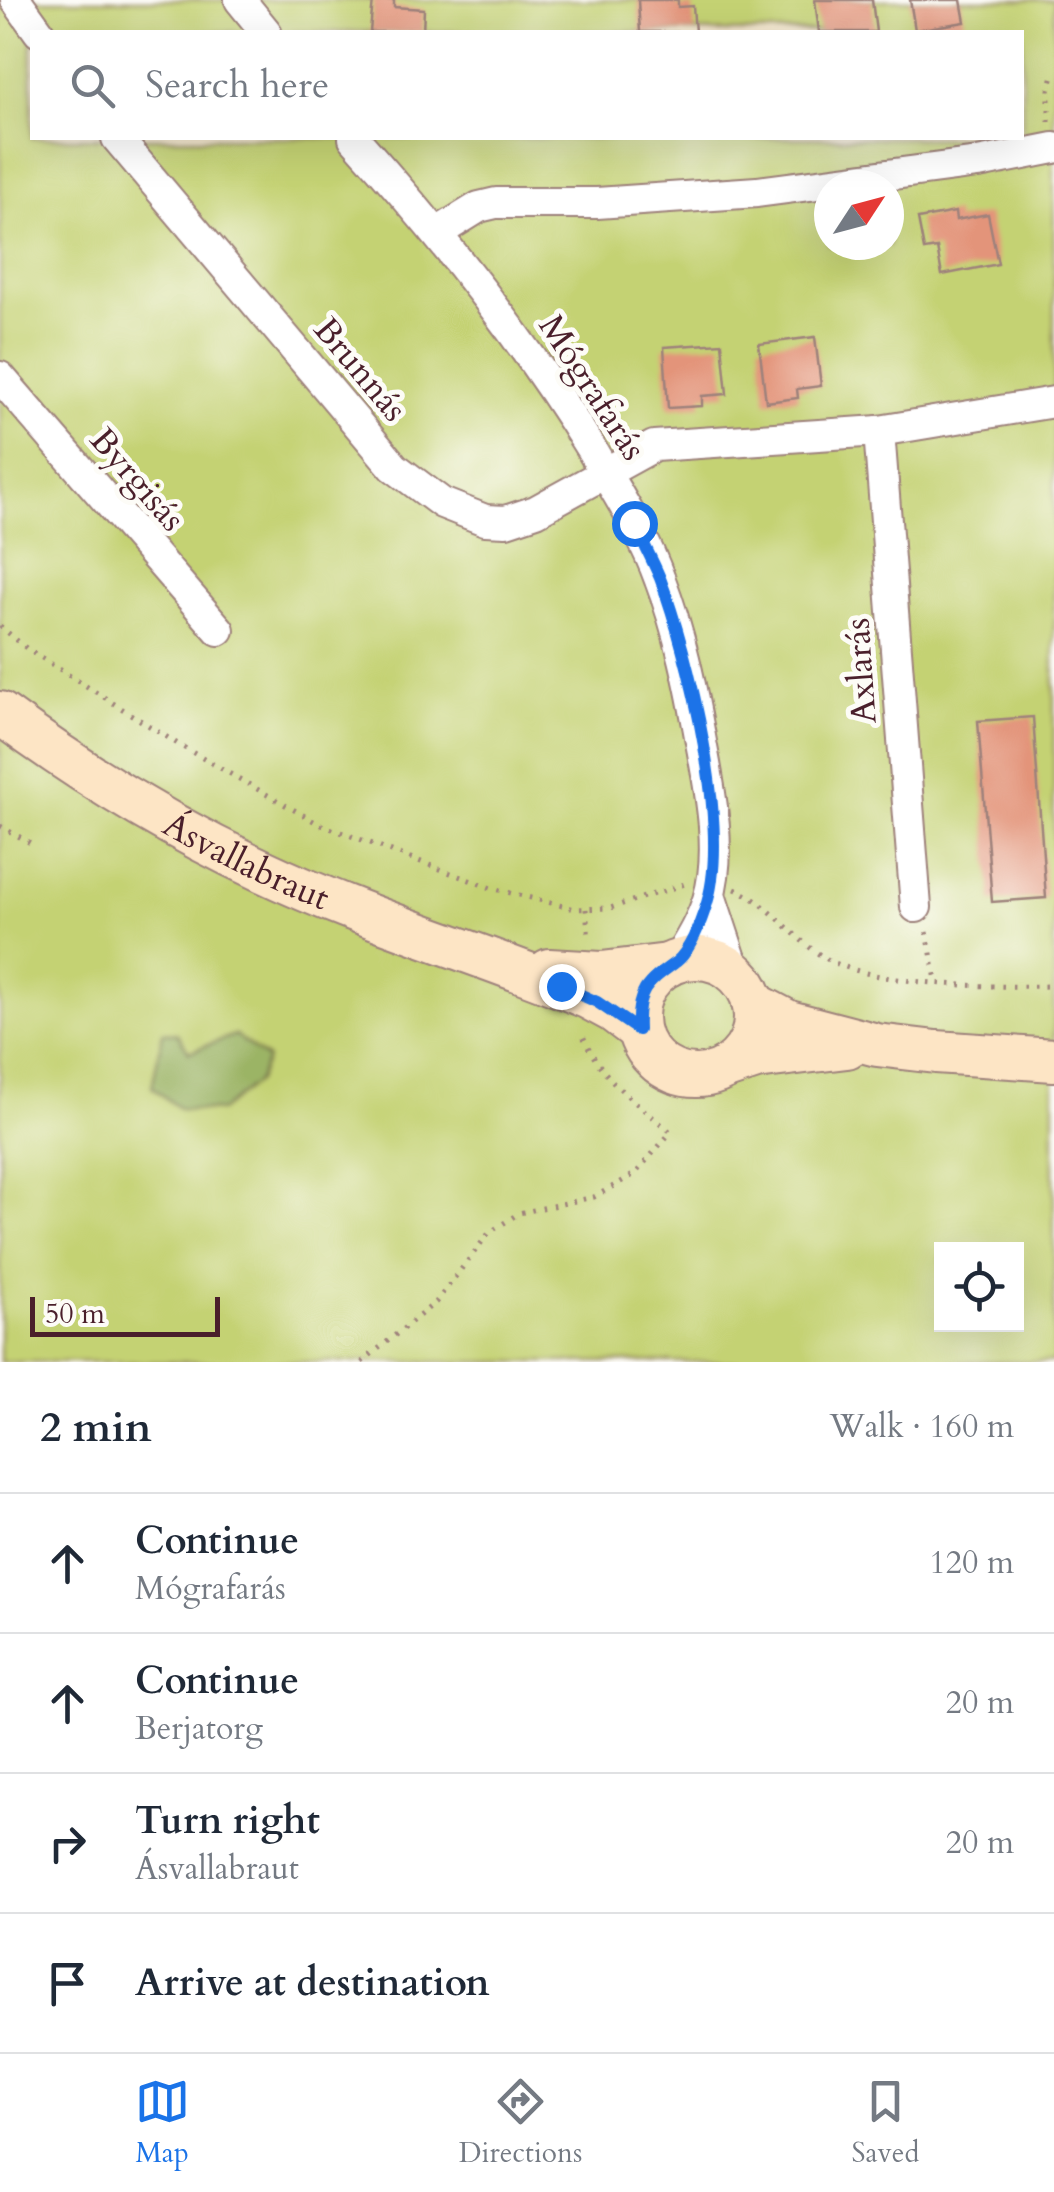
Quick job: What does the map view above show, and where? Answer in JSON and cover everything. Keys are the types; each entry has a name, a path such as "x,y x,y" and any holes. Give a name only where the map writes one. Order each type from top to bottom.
{"main road":[{"name":"Ásvallabraut","path":"0,713 132,801 260,870 378,920 597,1002 638,1030"},
{"path":"877,1045 786,1054 709,1075 690,1076 672,1071 645,1047 638,1030 640,1000 646,986 673,963 709,960 801,1026 877,1045 1054,1060"},
{"name":"Ásvallabraut","path":"514,968 602,973 673,963"},
{"path":"726,1068 740,1056 755,1022 745,989"}],"street":[{"path":"16,0 37,30"},
{"path":"245,2 265,30"},
{"path":"437,233 478,207 496,204 598,203 758,192 978,163 1052,139"},
{"name":"Brunnás","path":"119,140 394,467 442,504 485,520 506,521 536,512 605,473"},
{"name":"Mógrafarás","path":"356,140 437,233 564,404 659,576 679,634 708,781 713,853 710,890 673,963"},
{"name":"Byrgisás","path":"0,377 219,630"},
{"path":"605,473 654,446 879,430 1054,402"},
{"name":"Axlarás","path":"879,430 916,907"},
{"name":"Mógrafarás","path":"710,890 745,989"}],"path":[{"path":"1052,139 1048,103 1054,70"},
{"path":"0,626 26,648 181,746 319,824 492,888 544,904 586,909 610,908 680,884 740,890 822,957 855,972 983,987 1054,986"},
{"path":"0,826 36,846"},
{"path":"916,907 930,938 936,981"},
{"path":"586,909 589,942"},
{"path":"362,1362 436,1302 489,1233 519,1213 594,1197 635,1174 671,1132 604,1075 590,1055 579,1026"}],"green space":[{"path":"0,0 1054,0 1054,1362 0,1362"},
{"path":"163,1032 178,1034 189,1052 235,1035 267,1059 258,1081 220,1111 180,1109 152,1087"}],"building":[{"path":"373,0 394,0 394,7 424,9 423,30 370,30"},
{"path":"638,0 678,0 678,7 693,6 695,30 640,30"},
{"path":"815,0 872,0 876,30 819,30"},
{"path":"910,0 961,0 965,22 915,30"},
{"path":"955,212 956,220 988,214 998,264 942,275 937,248 924,250 918,219"},
{"path":"815,337 821,386 797,389 798,398 766,402 759,344"},
{"path":"722,343 727,394 702,396 702,406 668,408 664,347"},
{"path":"1033,717 1046,898 992,902 978,721"}],"route":[{"path":"561,986 614,1011 638,1030 637,1014 646,986 656,974 678,961 710,895 712,820 688,677 679,634 659,576 634,523"}]}
